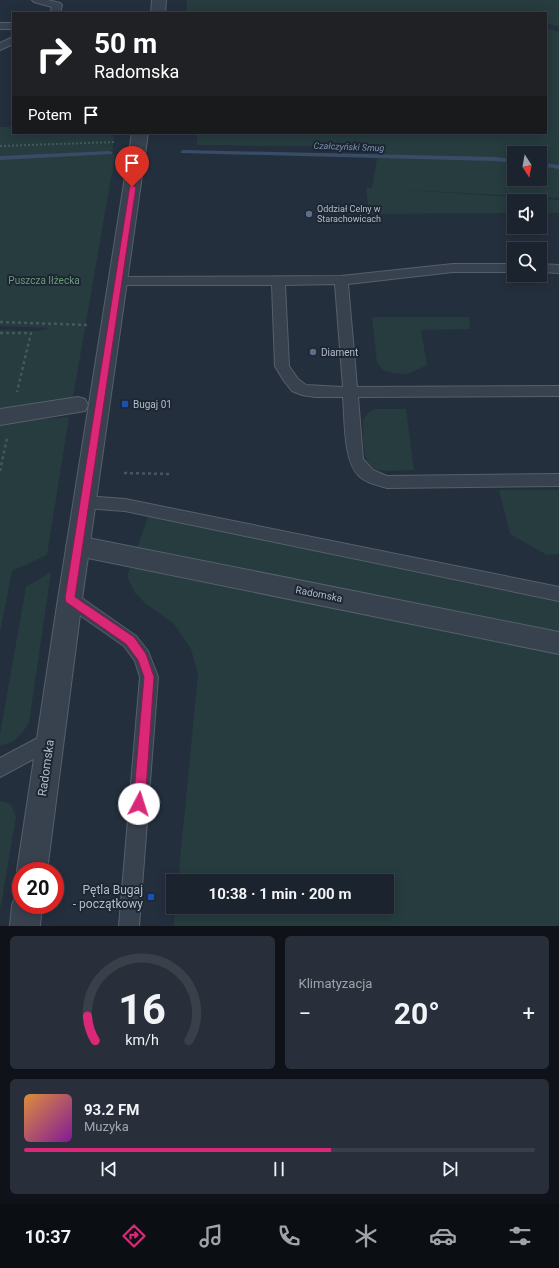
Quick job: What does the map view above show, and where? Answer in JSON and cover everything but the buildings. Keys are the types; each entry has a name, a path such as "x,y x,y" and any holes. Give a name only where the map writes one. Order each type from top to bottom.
{"street":[{"path":"158,12 159,0"},
{"name":"Radomska","path":"33,862 49,741 119,281 139,137"},
{"path":"6,416 78,406"},
{"name":"Radomska","path":"78,546 559,642"},
{"path":"24,926 26,914"}],"lane":[{"path":"37,0 57,5 55,12"},
{"path":"0,26 12,26"},
{"path":"0,47 12,41"},
{"path":"119,281 341,280 453,268 507,268"},
{"path":"547,268 559,269"},
{"path":"278,280 282,366 297,387 309,391 350,392 559,391"},
{"path":"341,280 356,459 360,469 370,477 387,482 559,480"},
{"path":"85,502 125,505 559,594"},
{"path":"70,598 130,641 142,657 149,677 129,926"},
{"path":"0,768 49,741"}],"path":[{"path":"0,146 139,137"},
{"path":"0,322 90,325"},
{"path":"0,333 31,333 6,416 0,471"},
{"path":"124,473 170,474"}],"green space":[{"path":"187,0 559,0 559,27 547,23 547,12 186,12"},
{"path":"547,28 559,32 559,198 547,197 547,194 507,194 507,195 389,189 507,197 507,213 369,214 366,188 372,188 379,147 197,145 197,134 547,134"},
{"name":"Puszcza Iłżecka","path":"0,127 12,127 12,134 114,134 112,155 115,155 73,397 21,406 19,421 69,417 47,555 12,571 0,632 0,330 38,331 50,328 0,326"},
{"path":"547,199 559,200 559,213 547,213"},
{"path":"372,317 469,317 470,329 421,330 427,365 408,374 392,373 383,370 377,363"},
{"path":"375,409 406,409 414,470 379,470 373,468 369,463 364,449 363,420 368,413"},
{"path":"499,490 559,490 559,554 547,555 510,534"},
{"path":"148,517 208,527 559,601 559,926 174,926 175,914 394,914 394,874 179,874 198,674 191,649 174,624 145,603 135,593 127,576"},
{"path":"51,572 29,723 17,738 0,746 0,734 26,587"},
{"path":"0,801 11,804 16,817 0,910"}],"waterway":[{"name":"Czałczyński Smug","path":"183,152 507,160"},
{"name":"Czałczyński Smug","path":"0,158 110,153"},
{"name":"Czałczyński Smug","path":"547,165 559,167"}],"place":[{"name":"Oddział Celny w Starachowicach","path":"309,214"},
{"name":"Diament","path":"313,352"},
{"name":"Bugaj 01","path":"125,404"},
{"name":"Pętla Bugaj - początkowy","path":"151,897"}],"route":[{"path":"132,187 104,382 70,598 130,641 142,657 149,677 139,804"}]}
